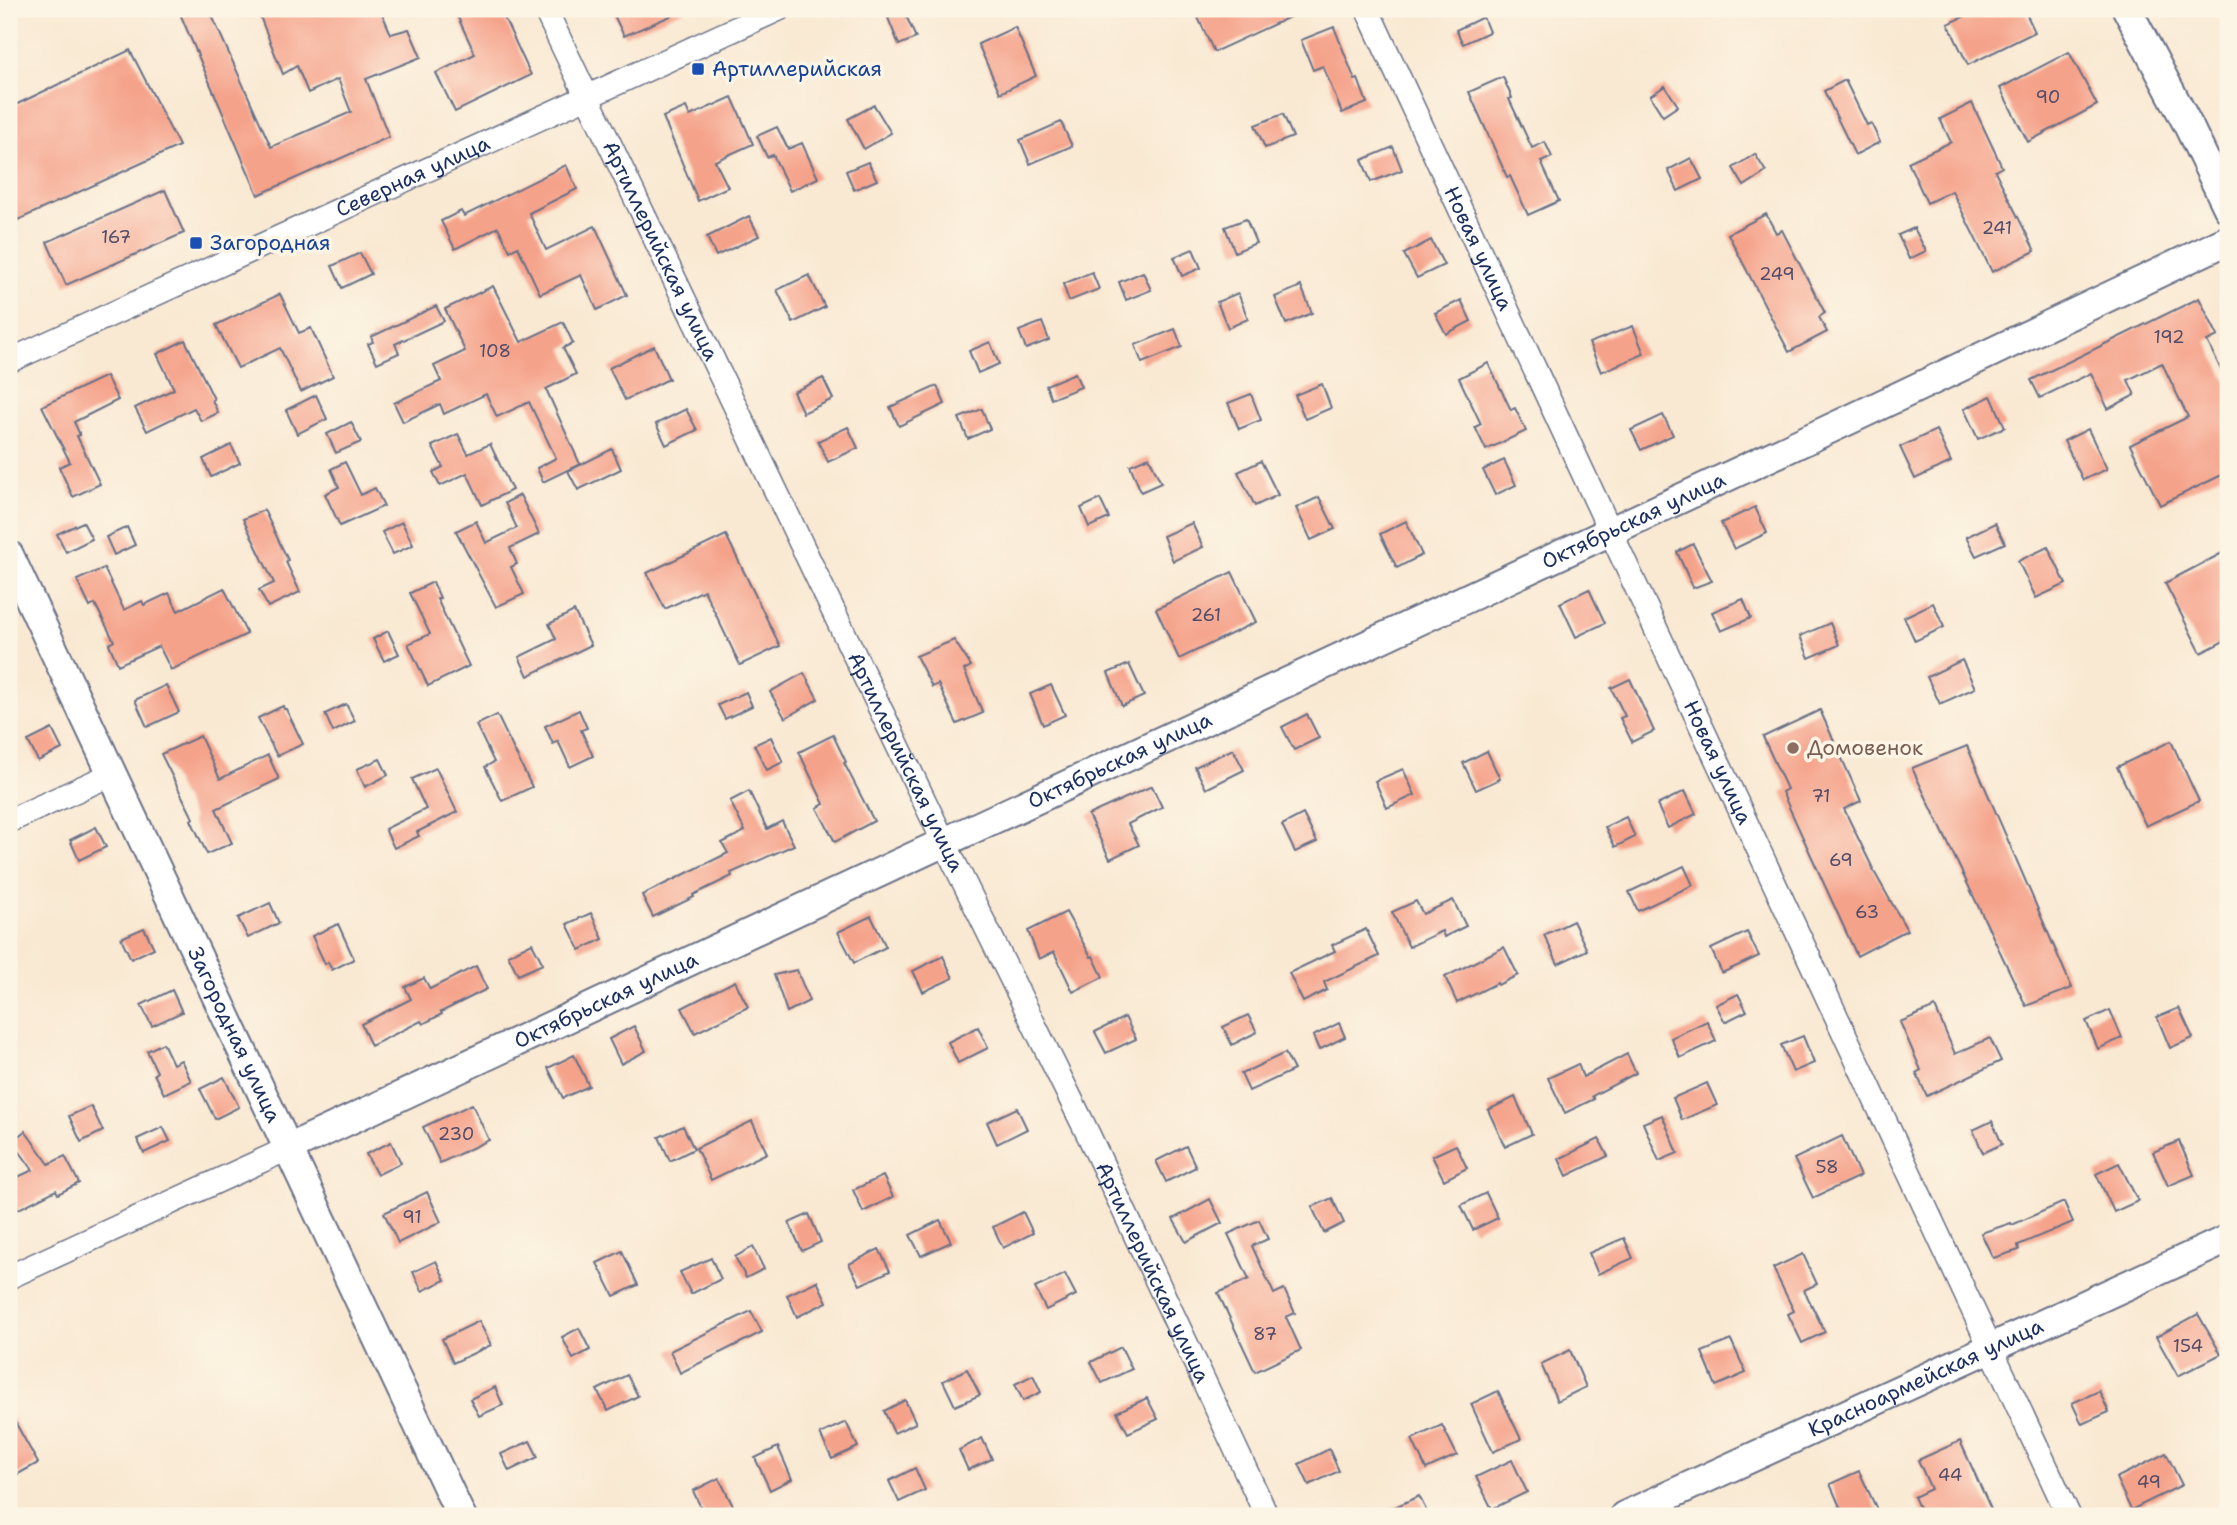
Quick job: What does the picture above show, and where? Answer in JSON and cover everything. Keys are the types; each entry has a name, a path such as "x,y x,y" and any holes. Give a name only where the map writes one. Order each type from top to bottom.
{"main road":[{"path":"2127,9 2228,208"},
{"name":"Октябрьская улица","path":"287,1149 1610,532 2228,240"},
{"name":"Загородная улица","path":"9,555 110,775 461,1516"},
{"name":"Красноармейская улица","path":"1624,1516 2228,1238"}],"street":[{"name":"Артиллерийская улица","path":"545,9 944,842 1089,1136 1267,1516"},
{"name":"Северная улица","path":"9,361 779,9"},
{"name":"Новая улица","path":"1367,9 2069,1516"},
{"path":"9,821 110,775"},
{"name":"Октябрьская улица","path":"9,1277 287,1149"}],"building":[{"path":"178,9 209,9 271,147 351,112 338,79 308,93 297,66 283,74 259,14 271,9 380,9 391,34 409,29 421,57 366,79 389,137 258,195"},
{"path":"454,9 500,9 531,75 455,112 436,73 475,54"},
{"path":"611,9 687,9 624,36"},
{"path":"1194,9 1307,9 1214,52"},
{"path":"1980,9 2024,9 2035,32 1968,65 1948,24"},
{"path":"904,11 916,38 899,45 888,18"},
{"path":"1483,17 1489,32 1463,44 1456,30"},
{"path":"1015,27 1036,76 1000,93 978,44"},
{"path":"1334,27 1367,103 1342,113 1323,66 1313,70 1301,40"},
{"path":"130,50 179,146 18,220 9,202 9,108"},
{"path":"2069,52 2097,105 2028,142 2000,88"},
{"path":"1503,77 1512,98 1509,99 1532,148 1545,142 1552,157 1541,162 1559,201 1528,215 1510,176 1507,177 1469,92"},
{"path":"1845,80 1867,125 1871,123 1880,142 1855,155 1824,91"},
{"path":"1665,86 1678,106 1663,116 1650,96"},
{"path":"732,97 753,144 715,161 728,187 698,201 663,117 686,107 690,116"},
{"path":"1972,103 2002,167 1995,171 2035,251 1992,272 1952,191 1927,203 1908,162 1951,142 1940,119"},
{"path":"874,105 891,133 864,149 848,119"},
{"path":"1283,114 1293,137 1265,148 1255,125"},
{"path":"1061,122 1072,146 1030,164 1020,140"},
{"path":"777,127 788,149 802,143 818,178 790,191 773,155 767,157 757,136"},
{"path":"1393,147 1402,170 1371,182 1362,160"},
{"path":"1755,154 1766,172 1744,186 1733,168"},
{"path":"1691,158 1702,179 1678,191 1668,170"},
{"path":"868,162 877,180 854,190 846,171"},
{"path":"566,165 577,189 529,213 546,250 595,226 627,295 597,310 581,275 540,294 518,247 510,251 498,227 455,249 441,221 461,211 464,216"},
{"path":"165,190 184,233 66,285 47,242"},
{"path":"1766,214 1776,233 1782,230 1825,313 1819,317 1827,332 1789,352 1728,234"},
{"path":"749,216 759,236 716,256 707,237"},
{"path":"1246,219 1256,243 1235,252 1225,227"},
{"path":"1914,228 1926,251 1909,259 1898,235"},
{"path":"1431,240 1444,265 1417,278 1404,254"},
{"path":"1193,249 1201,268 1182,276 1174,257"},
{"path":"360,253 371,274 342,288 332,266"},
{"path":"1092,272 1099,289 1069,301 1063,284"},
{"path":"1143,272 1151,290 1126,300 1119,282"},
{"path":"809,275 825,307 793,323 777,290"},
{"path":"493,286 521,342 563,322 573,343 563,348 576,374 546,389 580,464 543,482 537,468 556,458 529,402 497,417 486,394 444,414 440,404 403,422 394,403 441,381 434,366 465,351 445,309"},
{"path":"1301,286 1312,313 1286,324 1275,297"},
{"path":"1238,293 1248,319 1228,328 1217,302"},
{"path":"280,294 299,333 311,328 333,376 301,392 280,348 238,368 216,325"},
{"path":"2199,298 2218,336 2207,341 2228,384 2228,472 2160,505 2130,445 2188,417 2162,363 2128,380 2135,395 2108,409 2091,373 2040,398 2031,380"},
{"path":"1461,300 1471,321 1446,334 1435,313"},
{"path":"436,306 444,321 395,344 399,353 377,363 368,344 373,342 371,337"},
{"path":"1042,322 1049,340 1026,349 1019,331"},
{"path":"1633,326 1644,354 1601,372 1589,343"},
{"path":"1175,329 1182,347 1142,363 1135,345"},
{"path":"185,340 214,399 212,400 218,413 201,421 194,408 147,431 135,408 174,389 157,354"},
{"path":"990,342 999,364 978,373 969,351"},
{"path":"654,346 669,379 625,400 609,368"},
{"path":"1488,363 1511,410 1515,408 1526,431 1486,450 1475,427 1481,424 1459,378"},
{"path":"1075,373 1081,387 1051,399 1046,385"},
{"path":"106,376 118,400 74,422 80,435 77,436 100,484 73,497 59,467 70,462 42,406"},
{"path":"823,378 833,399 803,413 793,392"},
{"path":"1322,384 1331,408 1305,419 1295,395"},
{"path":"937,386 945,404 899,426 890,407"},
{"path":"1251,394 1261,420 1239,429 1228,403"},
{"path":"316,395 327,419 297,434 286,410"},
{"path":"1991,396 2005,427 1978,439 1964,409"},
{"path":"686,409 697,430 666,445 656,424"},
{"path":"982,409 990,429 968,439 959,418"},
{"path":"1663,415 1673,435 1641,450 1631,430"},
{"path":"351,422 361,442 336,453 327,434"},
{"path":"848,427 858,448 828,462 818,441"},
{"path":"2088,429 2107,469 2083,480 2064,441"},
{"path":"1936,430 1951,462 1915,479 1900,447"},
{"path":"458,434 468,454 490,444 512,490 482,505 467,473 440,486 433,472 443,467 432,446"},
{"path":"231,445 240,463 211,477 203,459"},
{"path":"612,449 621,469 578,490 568,471"},
{"path":"1149,457 1161,483 1141,492 1130,465"},
{"path":"1504,460 1516,485 1495,495 1483,470"},
{"path":"1261,461 1278,495 1255,506 1238,472"},
{"path":"345,462 361,495 375,488 384,506 340,526 325,494 339,487 331,469"},
{"path":"520,495 539,534 510,548 517,564 511,567 524,594 496,607 456,531 476,521 486,543 517,528 505,503"},
{"path":"1319,497 1335,529 1311,540 1296,508"},
{"path":"1100,499 1109,518 1089,527 1081,508"},
{"path":"1755,507 1767,533 1734,549 1721,523"},
{"path":"264,510 300,592 268,607 259,590 274,583 243,519"},
{"path":"1406,521 1422,555 1397,568 1380,534"},
{"path":"83,522 92,539 66,552 57,534"},
{"path":"402,522 413,545 393,554 382,532"},
{"path":"1192,523 1203,547 1173,561 1163,536"},
{"path":"1995,523 2005,543 1976,556 1966,537"},
{"path":"127,527 135,545 114,555 106,537"},
{"path":"726,535 780,646 740,665 704,590 665,609 647,573"},
{"path":"1693,544 1712,581 1693,588 1677,552"},
{"path":"2048,547 2066,584 2036,598 2018,561"},
{"path":"2228,550 2228,639 2201,653 2165,583"},
{"path":"104,568 124,610 142,601 144,605 169,593 178,611 224,588 247,634 171,670 159,646 118,665 109,644 114,641 95,604 90,607 77,580"},
{"path":"1232,572 1256,622 1179,659 1156,609"},
{"path":"433,582 440,598 437,599 469,666 428,686 408,644 430,634 410,593"},
{"path":"1589,589 1605,623 1576,637 1560,603"},
{"path":"1743,599 1751,618 1721,631 1712,612"},
{"path":"1933,603 1944,627 1915,641 1904,617"},
{"path":"574,611 591,645 528,676 519,657 556,639 549,624"},
{"path":"1830,623 1839,645 1809,658 1800,636"},
{"path":"388,631 399,654 384,661 373,639"},
{"path":"954,640 971,666 964,670 983,713 957,724 938,684 932,687 916,656"},
{"path":"1962,660 1975,688 1940,704 1927,677"},
{"path":"1129,664 1144,696 1122,706 1108,673"},
{"path":"804,673 818,699 785,718 770,692"},
{"path":"1630,679 1654,731 1632,742 1620,718 1625,716 1611,688"},
{"path":"166,685 179,712 147,727 135,700"},
{"path":"1051,685 1065,715 1043,725 1030,694"},
{"path":"746,692 752,706 725,719 718,705"},
{"path":"346,704 355,721 333,732 325,714"},
{"path":"283,706 303,744 277,756 258,718"},
{"path":"579,710 587,728 581,730 593,756 570,767 558,741 553,744 545,726"},
{"path":"1820,710 1861,801 1844,809 1907,930 1857,956 1782,792 1787,789 1763,737"},
{"path":"1307,714 1319,738 1294,750 1282,727"},
{"path":"497,715 532,787 502,801 485,767 494,762 476,725"},
{"path":"52,729 62,749 38,761 28,741"},
{"path":"833,735 846,762 844,763 874,821 835,842 817,808 824,804 799,752"},
{"path":"200,736 220,779 268,755 279,779 216,809 232,843 207,854 191,820 193,818 161,754"},
{"path":"771,737 783,762 767,770 754,745"},
{"path":"2171,741 2199,801 2146,826 2117,767"},
{"path":"1967,746 2072,988 2026,1006 1912,768"},
{"path":"1233,749 1244,770 1206,789 1195,767"},
{"path":"1487,751 1500,779 1476,790 1463,763"},
{"path":"380,759 388,775 365,787 357,769"},
{"path":"436,768 457,812 417,832 419,836 394,848 385,829 426,809 412,779"},
{"path":"1403,769 1415,795 1387,808 1375,781"},
{"path":"1152,786 1162,807 1128,824 1139,845 1110,859 1088,815"},
{"path":"749,791 767,829 782,821 794,845 731,873 732,876 653,917 642,895 728,853 722,843 745,831 730,801"},
{"path":"1685,791 1696,814 1668,828 1657,805"},
{"path":"1303,814 1317,842 1295,852 1282,825"},
{"path":"1626,817 1635,837 1615,847 1605,827"},
{"path":"96,827 106,847 79,860 70,840"},
{"path":"1684,866 1693,885 1638,911 1629,892"},
{"path":"1453,900 1466,926 1444,937 1442,931 1409,947 1392,912 1416,901 1423,914"},
{"path":"270,903 279,923 248,938 238,918"},
{"path":"1066,912 1103,977 1073,992 1054,952 1039,959 1028,931"},
{"path":"591,913 603,939 580,950 567,924"},
{"path":"871,916 886,947 854,963 838,932"},
{"path":"1573,921 1587,950 1558,964 1544,935"},
{"path":"338,924 354,959 332,970 328,962 325,964 312,936"},
{"path":"144,928 154,948 131,959 121,938"},
{"path":"1366,929 1379,956 1324,982 1327,990 1303,1002 1289,973 1335,951 1332,945"},
{"path":"1747,932 1759,956 1722,973 1711,949"},
{"path":"532,943 543,964 518,975 508,955"},
{"path":"1504,947 1518,975 1457,1003 1445,977"},
{"path":"943,956 953,978 923,992 913,971"},
{"path":"476,966 487,989 423,1024 421,1021 371,1046 361,1024 411,999 405,987 424,978 430,989"},
{"path":"797,970 809,1001 787,1012 774,975"},
{"path":"735,981 748,1007 695,1033 682,1008"},
{"path":"172,990 182,1012 152,1026 141,1005"},
{"path":"1738,994 1747,1011 1725,1022 1716,1005"},
{"path":"1935,1007 1955,1054 1990,1038 2001,1061 1927,1096 1916,1073 1921,1070 1900,1022"},
{"path":"2179,1008 2193,1038 2170,1048 2157,1017"},
{"path":"2110,1010 2122,1038 2098,1049 2086,1021"},
{"path":"1248,1015 1257,1032 1232,1045 1223,1027"},
{"path":"1125,1017 1136,1039 1106,1053 1095,1032"},
{"path":"1707,1021 1716,1041 1680,1058 1671,1038"},
{"path":"1339,1023 1345,1037 1319,1050 1313,1036"},
{"path":"634,1026 646,1051 621,1064 609,1039"},
{"path":"978,1027 988,1048 958,1063 948,1042"},
{"path":"1803,1036 1814,1063 1793,1072 1781,1045"},
{"path":"163,1043 173,1064 181,1060 191,1081 164,1094 147,1051"},
{"path":"1285,1053 1294,1070 1249,1091 1241,1074"},
{"path":"1627,1054 1636,1073 1565,1113 1548,1078 1578,1064 1583,1077"},
{"path":"574,1055 589,1086 563,1098 548,1068"},
{"path":"224,1077 239,1107 215,1119 200,1089"},
{"path":"1707,1083 1717,1105 1682,1120 1673,1098"},
{"path":"1515,1097 1532,1134 1505,1147 1488,1110"},
{"path":"472,1104 489,1140 440,1163 423,1127"},
{"path":"91,1106 103,1131 81,1142 69,1116"},
{"path":"1017,1108 1027,1129 997,1144 987,1122"},
{"path":"1662,1115 1678,1153 1659,1161 1643,1123"},
{"path":"752,1121 767,1153 711,1180 696,1148"},
{"path":"1992,1121 2002,1144 1983,1153 1973,1130"},
{"path":"683,1126 694,1149 670,1161 659,1137"},
{"path":"163,1127 170,1141 144,1153 137,1139"},
{"path":"25,1131 49,1164 65,1156 79,1183 58,1194 56,1190 15,1211 9,1198 9,1181 33,1170 12,1141"},
{"path":"1842,1136 1860,1176 1813,1198 1794,1159"},
{"path":"1599,1139 1608,1156 1567,1176 1559,1159"},
{"path":"2179,1141 2194,1175 2168,1186 2153,1152"},
{"path":"391,1142 401,1163 377,1175 366,1154"},
{"path":"1456,1145 1467,1168 1444,1180 1432,1156"},
{"path":"1186,1146 1196,1167 1166,1182 1156,1161"},
{"path":"2119,1163 2138,1201 2114,1212 2096,1174"},
{"path":"883,1176 893,1197 863,1212 853,1190"},
{"path":"427,1192 441,1222 398,1243 384,1213"},
{"path":"1486,1193 1498,1218 1473,1230 1461,1205"},
{"path":"1332,1198 1344,1223 1324,1233 1312,1207"},
{"path":"1210,1199 1222,1223 1186,1242 1173,1219"},
{"path":"2064,1202 2073,1222 2018,1245 2019,1250 1993,1258 1981,1233 2011,1223 2012,1225"},
{"path":"1023,1212 1033,1233 1003,1248 993,1227"},
{"path":"809,1214 821,1242 802,1251 789,1223"},
{"path":"940,1220 951,1242 921,1256 910,1235"},
{"path":"1259,1220 1268,1239 1252,1246 1274,1294 1284,1289 1295,1313 1286,1317 1301,1350 1255,1372 1218,1293 1249,1279 1228,1234"},
{"path":"1624,1238 1633,1258 1598,1274 1589,1253"},
{"path":"753,1247 764,1269 746,1278 735,1257"},
{"path":"879,1249 890,1271 860,1285 849,1264"},
{"path":"622,1251 638,1285 614,1296 597,1263"},
{"path":"1803,1254 1817,1284 1804,1290 1825,1332 1802,1343 1788,1314 1794,1311 1773,1268"},
{"path":"711,1258 721,1279 691,1294 680,1272"},
{"path":"436,1261 445,1280 422,1291 413,1272"},
{"path":"1065,1274 1076,1295 1046,1310 1035,1288"},
{"path":"817,1281 827,1302 797,1317 787,1295"},
{"path":"751,1311 762,1332 680,1373 670,1351"},
{"path":"2198,1314 2221,1354 2178,1376 2156,1337"},
{"path":"479,1321 491,1345 453,1363 442,1339"},
{"path":"579,1328 590,1350 573,1359 562,1337"},
{"path":"1731,1340 1746,1373 1716,1386 1702,1352"},
{"path":"1121,1347 1132,1369 1102,1383 1091,1362"},
{"path":"1570,1350 1586,1387 1557,1401 1541,1364"},
{"path":"967,1369 980,1395 955,1406 943,1381"},
{"path":"627,1375 638,1396 608,1411 597,1390"},
{"path":"1033,1375 1041,1392 1023,1401 1015,1384"},
{"path":"495,1387 503,1405 479,1416 470,1399"},
{"path":"1498,1391 1521,1439 1493,1452 1471,1404"},
{"path":"2099,1391 2109,1412 2082,1424 2072,1403"},
{"path":"1147,1398 1158,1419 1128,1433 1117,1412"},
{"path":"905,1400 916,1423 894,1433 884,1411"},
{"path":"9,1411 38,1463 9,1479"},
{"path":"846,1422 858,1447 832,1459 820,1434"},
{"path":"1442,1425 1457,1455 1426,1469 1412,1439"},
{"path":"982,1438 992,1459 968,1470 959,1450"},
{"path":"530,1441 538,1457 509,1471 501,1454"},
{"path":"1960,1441 1994,1516 1923,1516 1914,1497 1931,1489 1918,1460"},
{"path":"778,1447 792,1479 770,1490 755,1458"},
{"path":"1329,1449 1339,1471 1309,1485 1299,1464"},
{"path":"2166,1453 2182,1485 2131,1510 2116,1478"},
{"path":"1512,1460 1527,1492 1492,1509 1476,1477"},
{"path":"915,1468 925,1490 899,1502 889,1481"},
{"path":"1859,1471 1880,1516 1844,1516 1830,1484"},
{"path":"719,1478 734,1508 715,1516 705,1516 693,1491"},
{"path":"1419,1496 1429,1516 1375,1516"}],"place":[{"name":"Артиллерийская","path":"698,69"},
{"name":"Загородная","path":"196,243"},
{"name":"Домовенок","path":"1793,748"}]}
